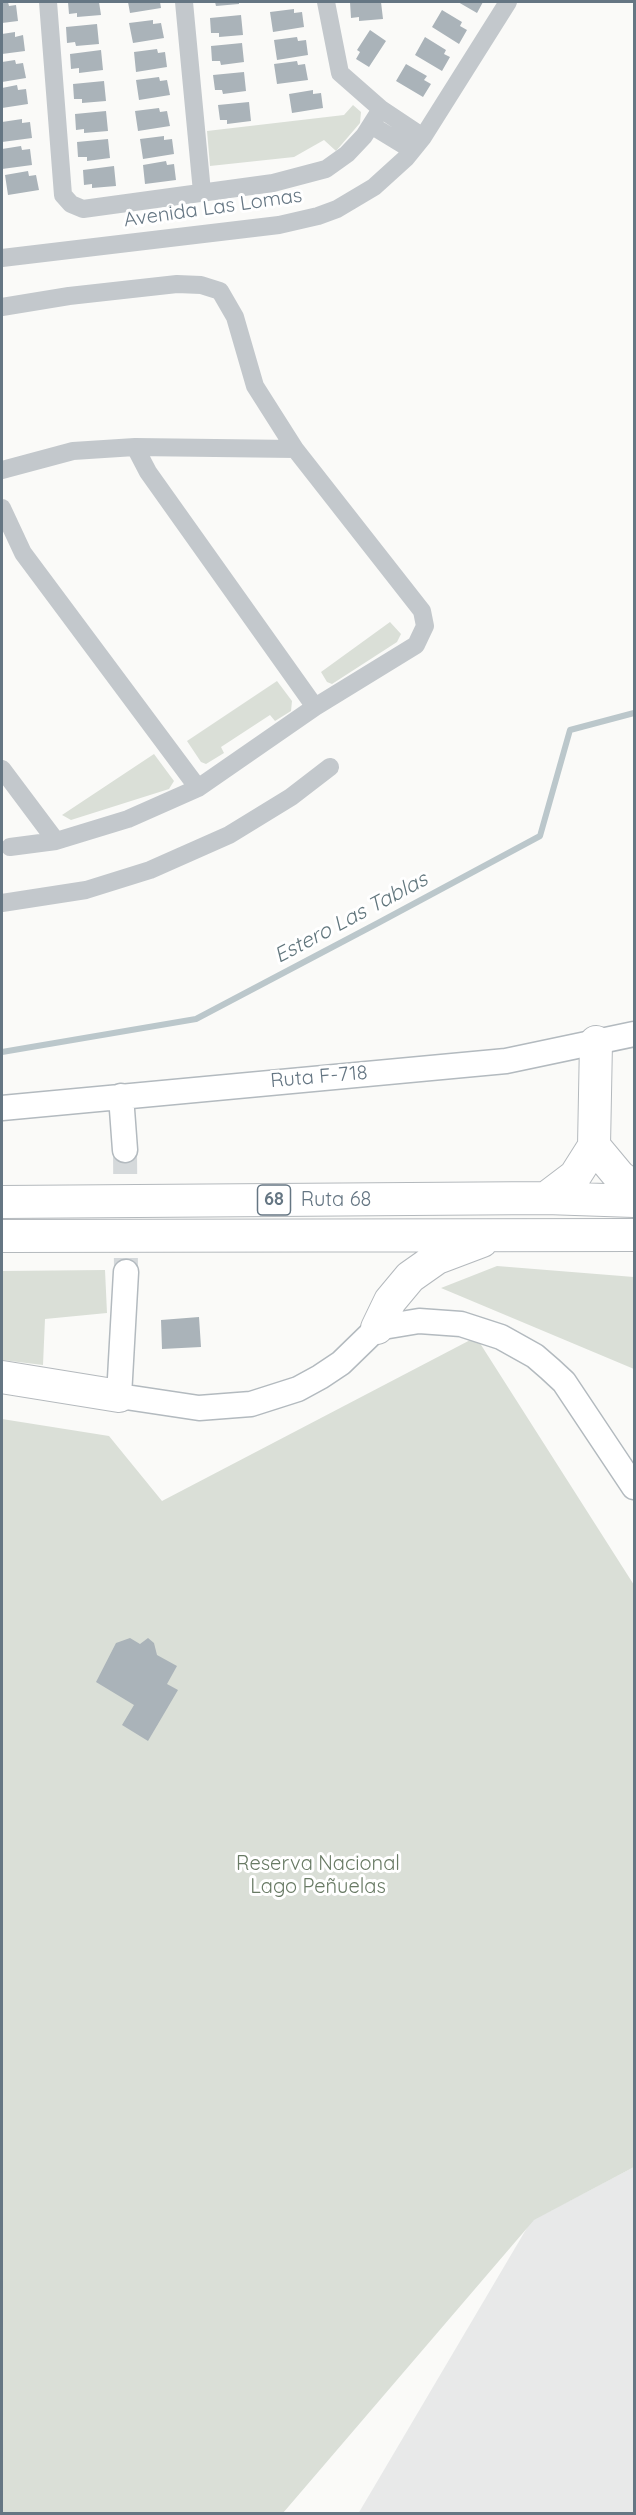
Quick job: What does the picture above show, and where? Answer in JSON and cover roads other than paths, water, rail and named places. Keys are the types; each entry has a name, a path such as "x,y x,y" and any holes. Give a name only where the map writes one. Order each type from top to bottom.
{"highway":[{"path":"546,1198 574,1176 594,1146 596,1042"},
{"path":"594,1146 619,1176 634,1188"},
{"name":"Ruta 68","path":"2,1202 546,1198 634,1201"},
{"path":"377,1328 399,1288 423,1267 452,1251 500,1234"},
{"name":"Ruta 68","path":"2,1236 634,1235"},
{"path":"2,1377 119,1396"}],"street":[{"path":"48,2 63,195 70,204 83,209 273,183 327,169 347,154 381,109"},
{"path":"184,2 202,192"},
{"path":"326,2 340,73 418,143"},
{"name":"Avenida Las Lomas","path":"2,258 298,222 355,200 391,174 418,143 508,2"},
{"path":"371,125 418,143"},
{"path":"2,307 69,296 177,285 201,285 220,291 235,317 255,386 295,449 422,611 425,626 416,645 315,707 198,788 128,819 56,841 10,847"},
{"path":"2,470 73,452 135,447 295,449"},
{"path":"135,447 148,472 315,707"},
{"path":"2,508 23,554 198,788"},
{"path":"2,903 86,890 150,870 229,835 291,797 330,767"},
{"path":"2,769 56,841"},
{"name":"Ruta F-718","path":"2,1108 506,1061 634,1034"},
{"path":"121,1096 125,1150"},
{"path":"126,1272 119,1396 199,1408 251,1404 298,1389 320,1377 341,1363 377,1328 419,1321 451,1323 482,1330 519,1346 535,1356 564,1382 634,1488"}],"waterway":[{"name":"Estero Las Tablas","path":"2,1052 196,1019 378,923 540,836 570,730 634,713"}],"tunnel":[{"path":"125,1150 126,1272"}],"park label":[{"name":"Reserva Nacional Lago Peñuelas","path":"318,1876"}]}
